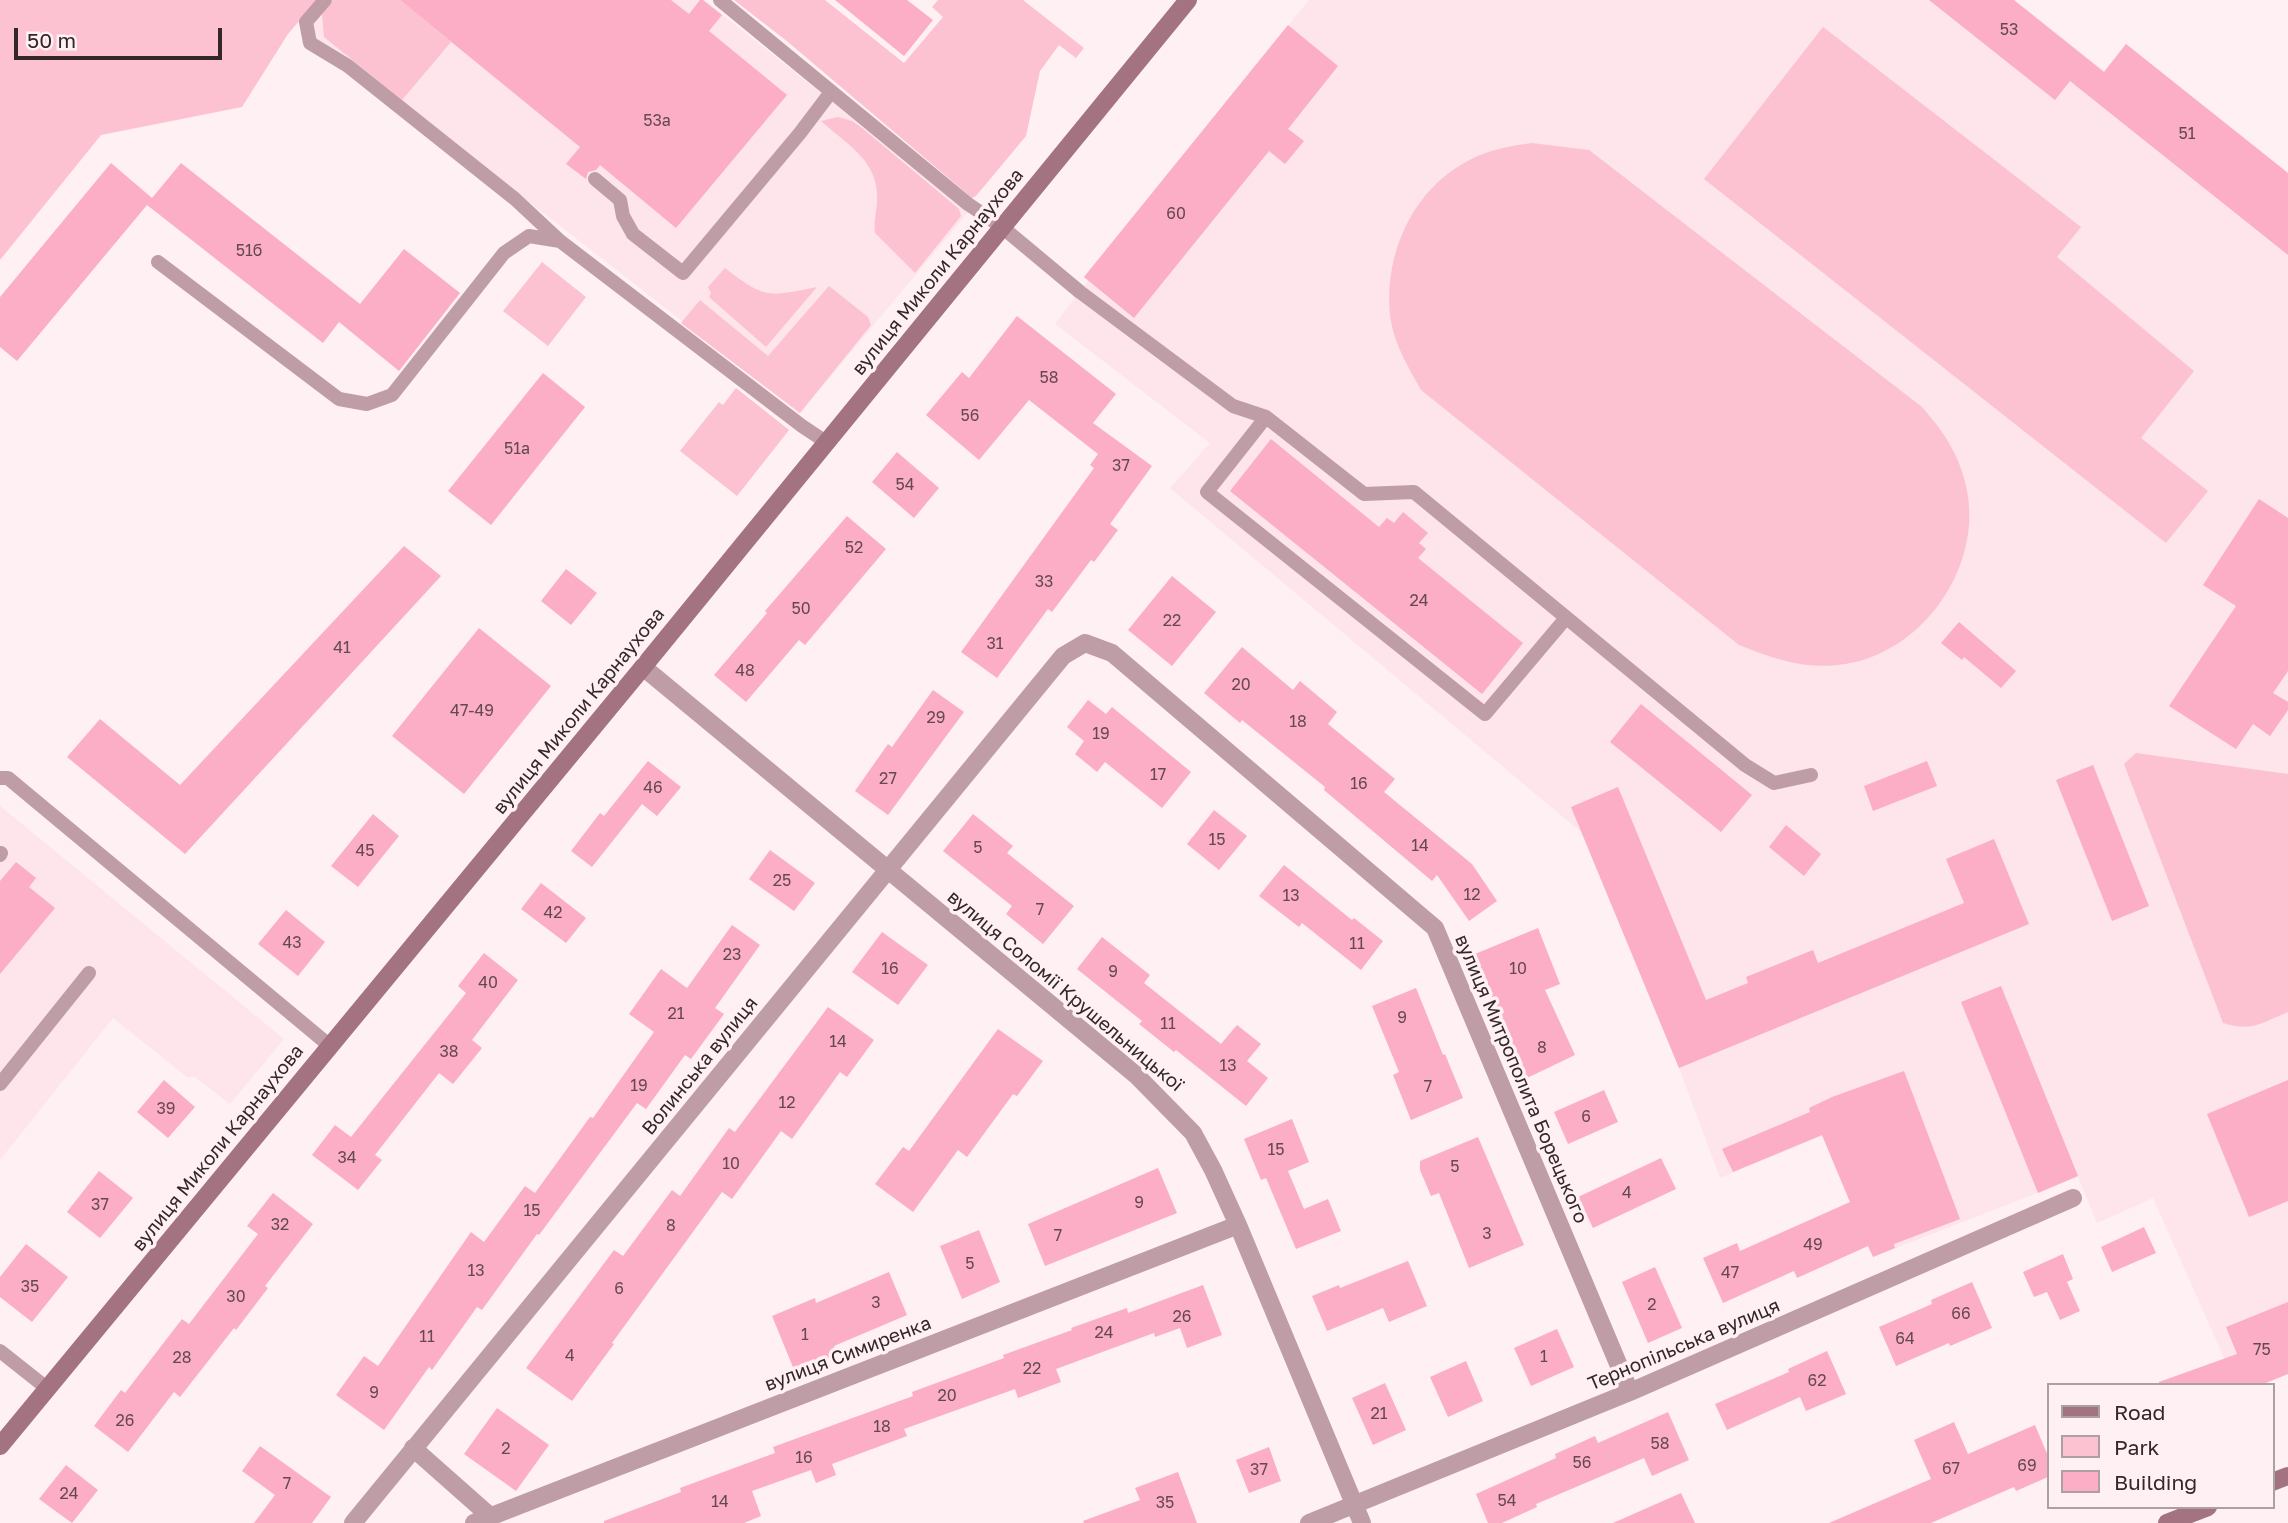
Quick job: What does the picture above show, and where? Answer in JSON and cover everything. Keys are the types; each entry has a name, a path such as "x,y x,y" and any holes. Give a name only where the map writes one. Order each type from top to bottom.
{"main road":[{"name":"вулиця Миколи Карнаухова","path":"0,1446 643,667 1188,0"},
{"path":"2167,1523 2203,1509"}],"street":[{"name":"Волинська вулиця","path":"353,1523 1063,656 1085,643"},
{"name":"вулиця Митрополита Борецького","path":"1085,643 1112,653 1435,928 1630,1392"},
{"name":"вулиця Соломії Крушельницької","path":"643,667 1136,1075 1193,1133 1238,1225 1362,1523"},
{"name":"Тернопільська вулиця","path":"1309,1523 1630,1392 2073,1198"},
{"name":"вулиця Симиренка","path":"482,1520 1238,1225"},
{"path":"413,1448 482,1520"}],"lane":[{"path":"325,0 306,22 310,43 348,66 515,200 560,241 826,442"},
{"path":"720,0 968,204 1002,227 1080,292 1233,406 1266,417 1364,494 1414,492 1745,765 1774,782 1811,775"},
{"path":"595,179 620,200 623,216 634,234 683,273 831,92"},
{"path":"158,262 339,399 367,404 392,395 504,253 529,236 560,241"},
{"path":"1266,417 1207,492 1485,714 1566,618"},
{"path":"0,778 8,778 330,1046"},
{"path":"0,1084 89,973"},
{"path":"0,1350 48,1388"}],"shaded area":[{"path":"327,0 704,0 969,211 800,413 550,218 302,30"},
{"path":"1309,0 2014,0 2104,71 2126,44 2288,173 2288,1374 2235,1383 2153,1198 2097,1223 2078,1177 1873,1257 1822,1136 1720,1178 1679,1068 1581,832 1170,488 1210,443 1055,324 1088,281 1084,277"},
{"path":"0,806 284,1039 230,1104 195,1077 187,1077 113,1018 0,1160"}],"green space":[{"path":"0,0 317,0 288,34 242,107 101,135 0,260"},
{"path":"333,0 400,0 451,42 402,100 324,37 322,14"},
{"path":"734,0 825,0 904,63 943,17 932,7 938,0 1023,0 1084,48 1076,58 1059,45 1040,71 1026,136 972,198 788,42"},
{"path":"1823,27 2081,227 2057,257 2194,371 2141,438 2208,491 2166,543 1704,179"},
{"path":"838,117 852,121 862,128 959,209 961,216 915,273 875,233 877,194 871,171 858,153 821,121"},
{"path":"1532,143 1589,150 1922,407 1937,425 1955,453 1966,486 1969,516 1966,547 1956,576 1940,602 1920,626 1896,645 1868,658 1825,666 1787,661 1739,645 1421,390 1399,348 1391,321 1391,275 1404,230 1415,209 1446,175 1482,154"},
{"path":"542,262 586,297 548,346 503,311"},
{"path":"725,268 749,285 768,293 788,293 817,287 766,347 709,297 711,293 708,287"},
{"path":"829,286 868,317 871,325 800,413 681,323 700,300 768,356"},
{"path":"736,388 789,430 737,496 680,451 719,402 723,405"},
{"path":"2136,753 2288,774 2288,1012 2250,1026 2223,1023 2124,764"}],"building":[{"path":"400,0 671,0 689,14 700,0 703,0 722,15 709,31 787,95 676,228 600,165 596,170 588,172 586,179 566,164 580,147"},
{"path":"835,0 907,0 933,20 904,56"},
{"path":"1929,0 2014,0 2104,72 2126,44 2288,173 2288,255 2070,81 2055,100"},
{"path":"1288,25 1338,66 1288,129 1304,141 1285,164 1269,151 1134,318 1084,277"},
{"path":"111,163 152,198 181,163 360,304 404,249 460,293 399,371 339,322 323,343 147,205 17,361 0,347 0,297"},
{"path":"1017,316 1116,394 1093,423 1152,466 1110,524 1118,530 1094,562 1091,560 1052,612 1048,609 997,678 961,652 1094,468 1090,465 1098,454 1029,400 979,460 926,415 962,372 969,378"},
{"path":"543,373 585,407 491,525 448,491"},
{"path":"1271,439 1379,527 1387,518 1394,523 1403,512 1428,533 1419,543 1426,549 1418,558 1523,643 1482,694 1230,491"},
{"path":"897,452 939,488 914,518 872,482"},
{"path":"2259,499 2288,518 2288,671 2273,693 2288,702 2288,710 2270,736 2253,724 2236,749 2169,706 2236,606 2203,585"},
{"path":"847,516 886,549 805,645 799,640 746,702 714,675"},
{"path":"404,546 441,576 185,854 67,757 100,719 180,785"},
{"path":"566,569 597,593 571,625 541,601"},
{"path":"1172,576 1216,612 1172,666 1128,630"},
{"path":"1959,622 2016,671 2001,688 1964,657 1962,660 1941,643"},
{"path":"479,628 551,686 464,794 392,736"},
{"path":"1242,647 1293,690 1300,681 1337,712 1328,724 1395,779 1384,792 1472,864 1497,901 1469,921 1437,875 1432,881 1324,790 1325,787 1204,693"},
{"path":"933,690 964,712 888,815 855,791 888,744 892,747"},
{"path":"1088,700 1106,714 1112,707 1191,772 1162,808 1105,762 1097,772 1075,754 1084,741 1067,727"},
{"path":"1641,704 1752,795 1721,832 1610,742"},
{"path":"648,761 681,787 657,816 642,804 592,867 571,851 600,813 604,816"},
{"path":"1927,761 1937,786 1873,811 1864,786"},
{"path":"2093,765 2149,906 2112,921 2056,780"},
{"path":"1618,787 1706,1000 1748,983 1746,977 1813,950 1818,963 1964,903 1946,859 1994,839 2029,924 1679,1068 1571,807"},
{"path":"1214,810 1247,836 1219,870 1187,844"},
{"path":"373,814 399,836 358,887 331,866"},
{"path":"973,814 1013,846 1007,853 1074,906 1043,944 1006,914 1012,906 943,851"},
{"path":"1786,825 1821,854 1804,876 1769,847"},
{"path":"770,850 815,883 794,911 749,879"},
{"path":"16,862 36,878 29,887 55,908 0,974 0,881"},
{"path":"1284,865 1352,920 1354,918 1383,941 1361,970 1302,923 1299,927 1259,896"},
{"path":"541,883 586,918 566,943 521,909"},
{"path":"286,910 325,942 298,976 258,944"},
{"path":"732,925 760,945 715,1008 724,1014 691,1059 685,1055 646,1109 637,1103 482,1310 477,1307 432,1370 429,1367 384,1430 336,1395 364,1356 378,1366 471,1232 484,1242 525,1186 535,1193 590,1117 593,1118 654,1032 629,1014 661,969 687,988"},
{"path":"1538,928 1560,984 1545,990 1575,1055 1527,1078 1475,954"},
{"path":"882,932 928,965 898,1005 852,972"},
{"path":"1102,937 1150,975 1144,983 1221,1044 1237,1025 1261,1044 1247,1061 1268,1078 1246,1106 1139,1024 1142,1021 1077,969"},
{"path":"484,953 518,980 472,1040 482,1048 453,1084 439,1073 375,1155 382,1160 358,1190 312,1155 335,1125 351,1137 466,993 458,986"},
{"path":"2001,986 2078,1176 2038,1193 1961,1002"},
{"path":"1416,988 1463,1098 1411,1120 1393,1075 1399,1072 1372,1006"},
{"path":"828,1007 874,1040 847,1077 840,1072 792,1139 781,1131 732,1199 722,1192 572,1401 526,1368 614,1250 623,1256 672,1190 680,1196 729,1128 735,1132"},
{"path":"998,1029 1043,1061 1017,1096 1013,1094 967,1157 958,1150 913,1212 875,1184 903,1147 909,1151"},
{"path":"1904,1071 1960,1219 1894,1244 1895,1248 1873,1257 1868,1246 1797,1278 1794,1271 1723,1303 1703,1258 1737,1243 1740,1251 1850,1202 1822,1135 1733,1172 1722,1149 1810,1112 1809,1108 1832,1097"},
{"path":"164,1080 195,1107 168,1138 137,1112"},
{"path":"2288,1080 2288,1201 2249,1217 2207,1114"},
{"path":"1604,1090 1618,1122 1568,1144 1554,1112"},
{"path":"1292,1119 1309,1162 1288,1171 1304,1209 1328,1199 1341,1231 1296,1249 1266,1178 1261,1180 1244,1139"},
{"path":"1478,1137 1524,1245 1469,1268 1439,1193 1431,1196 1420,1170 1420,1161"},
{"path":"1661,1158 1676,1189 1593,1228 1578,1197"},
{"path":"1158,1168 1177,1213 1045,1266 1028,1224"},
{"path":"99,1171 133,1198 100,1238 67,1212"},
{"path":"273,1193 313,1224 265,1286 268,1288 236,1330 234,1328 180,1397 174,1392 128,1452 94,1426 121,1390 125,1393 182,1319 189,1324 258,1234 247,1226"},
{"path":"2144,1227 2156,1253 2112,1272 2101,1247"},
{"path":"979,1230 1000,1282 962,1299 940,1246"},
{"path":"26,1244 68,1277 32,1322 0,1297 0,1277"},
{"path":"2063,1254 2073,1279 2067,1282 2080,1311 2060,1320 2047,1292 2034,1297 2023,1272"},
{"path":"1408,1261 1427,1306 1389,1322 1383,1308 1327,1331 1312,1296"},
{"path":"1655,1267 1682,1328 1648,1343 1622,1282"},
{"path":"889,1272 907,1315 834,1346 838,1355 795,1372 772,1316 815,1298 816,1303"},
{"path":"1972,1282 1992,1328 1896,1366 1879,1327 1932,1304 1931,1300"},
{"path":"1203,1285 1222,1335 1187,1348 1180,1328 1155,1337 1154,1333 1056,1369 1061,1382 1018,1398 1015,1389 904,1429 907,1436 832,1464 836,1475 816,1483 811,1470 752,1491 761,1516 744,1523 604,1523 681,1492 680,1488 775,1453 773,1447 913,1396 912,1392 1004,1358 1003,1355 1127,1308 1128,1313"},
{"path":"2288,1302 2288,1374 2266,1383 2159,1383 2237,1354 2226,1327"},
{"path":"1557,1329 1574,1367 1531,1386 1514,1348"},
{"path":"1827,1351 1846,1394 1806,1411 1800,1397 1727,1430 1715,1404 1789,1372 1788,1369"},
{"path":"1466,1361 1483,1401 1448,1417 1430,1377"},
{"path":"1385,1383 1406,1430 1373,1445 1352,1398"},
{"path":"497,1408 549,1445 516,1491 464,1454"},
{"path":"1668,1412 1689,1460 1652,1476 1644,1458 1536,1504 1537,1507 1502,1523 1488,1523 1476,1494 1556,1458 1555,1454 1595,1436 1598,1443"},
{"path":"1954,1422 1968,1454 2035,1425 2046,1451 2046,1478 2016,1491 2014,1487 1931,1523 1829,1523 1931,1479 1914,1440"},
{"path":"260,1446 331,1497 312,1523 254,1523 275,1495 242,1471"},
{"path":"1269,1447 1281,1481 1249,1493 1236,1460"},
{"path":"66,1465 98,1490 72,1523 39,1499"},
{"path":"1178,1472 1197,1523 1084,1523 1083,1521 1140,1500 1135,1488"},
{"path":"1681,1493 1695,1523 1613,1523"}]}
